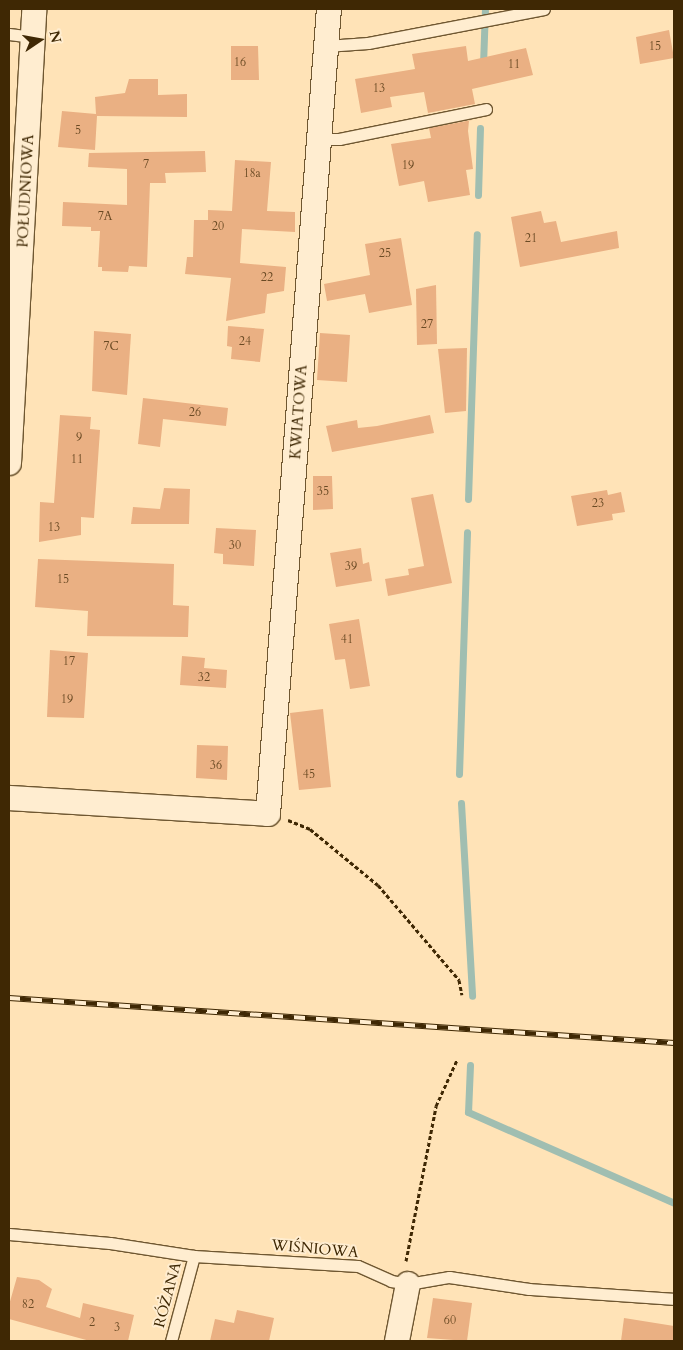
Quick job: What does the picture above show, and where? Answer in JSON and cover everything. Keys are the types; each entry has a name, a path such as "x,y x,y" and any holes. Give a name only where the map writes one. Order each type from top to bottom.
{"street":[{"name":"POŁUDNIOWA","path":"9,463 34,9"},
{"name":"KWIATOWA","path":"268,814 329,9"},
{"path":"9,798 268,814"},
{"path":"397,1341 408,1284"}],"lane":[{"path":"326,46 368,43 544,9"},
{"path":"9,34 33,37"},
{"path":"319,139 339,139 486,108"},
{"name":"WIŚNIOWA","path":"9,1234 110,1243 194,1256 358,1266 391,1281 408,1284 449,1277 529,1289 674,1299"},
{"name":"RÓŻANA","path":"171,1341 194,1256"}],"path":[{"path":"268,814 310,829 378,885 459,980 462,995"},
{"path":"408,1284 405,1268 432,1121 457,1060"}],"building":[{"path":"669,30 674,58 640,64 636,37"},
{"path":"231,46 258,46 259,80 231,80"},
{"path":"466,46 468,61 526,48 533,75 472,89 475,104 428,113 424,92 390,97 392,107 361,113 355,79 415,69 412,54"},
{"path":"129,79 158,79 158,95 187,94 187,117 97,116 95,150 58,147 62,111 96,114 95,97 125,93"},
{"path":"472,120 469,121 468,131 473,169 466,170 470,195 428,202 424,181 399,186 391,144 431,138 429,128"},
{"path":"205,151 206,172 165,173 166,183 150,183 147,267 129,266 128,272 102,271 102,267 98,267 100,231 91,231 91,227 62,226 63,202 127,205 127,169 88,167 89,153"},
{"path":"235,160 271,162 267,211 295,212 295,232 242,229 240,263 286,267 284,291 267,294 265,313 226,321 231,278 185,274 187,257 193,257 194,220 208,220 208,210 232,211"},
{"path":"541,211 544,223 556,221 561,242 617,231 619,248 520,267 511,217"},
{"path":"401,238 412,305 369,313 365,294 327,301 324,284 370,275 365,244"},
{"path":"436,285 437,344 417,345 416,289"},
{"path":"228,326 264,329 260,362 231,359 232,347 227,346"},
{"path":"94,331 131,334 127,395 92,391"},
{"path":"320,333 350,335 347,382 317,380"},
{"path":"467,348 466,411 445,413 438,349"},
{"path":"143,398 228,408 226,426 163,419 160,447 138,444"},
{"path":"60,415 91,417 90,429 100,430 94,518 81,517 81,535 39,542 40,502 54,503"},
{"path":"430,415 434,433 332,452 326,426 357,420 358,428 377,426"},
{"path":"313,476 332,476 333,509 313,510"},
{"path":"164,488 190,489 189,524 131,524 133,507 160,509"},
{"path":"607,490 608,495 621,492 625,512 612,514 613,520 577,526 571,496"},
{"path":"433,494 452,583 388,596 385,579 409,575 408,569 424,566 411,498"},
{"path":"216,528 256,530 254,566 223,564 223,554 214,553"},
{"path":"361,548 363,564 369,562 372,581 336,587 330,553"},
{"path":"38,559 174,564 173,605 189,606 188,637 87,636 88,611 35,607"},
{"path":"359,619 370,686 350,689 345,659 335,660 329,624"},
{"path":"50,650 88,653 84,718 47,717"},
{"path":"182,656 205,658 204,668 227,670 226,688 180,685"},
{"path":"323,709 331,787 299,790 290,713"},
{"path":"197,745 228,746 227,780 196,778"},
{"path":"17,1277 39,1280 52,1289 46,1307 80,1318 83,1303 134,1315 128,1341 90,1341 9,1319 9,1305"},
{"path":"433,1298 472,1303 467,1341 427,1338"},
{"path":"237,1310 274,1318 269,1341 210,1341 215,1319 234,1323"},
{"path":"624,1318 674,1326 674,1341 621,1341"}],"waterway":[{"path":"483,65 485,9"},
{"path":"478,195 480,128"},
{"path":"468,499 477,234"},
{"path":"459,774 467,532"},
{"path":"461,803 472,996"},
{"path":"470,1065 468,1112 674,1203"}],"railway":[{"path":"9,998 674,1043"}]}
